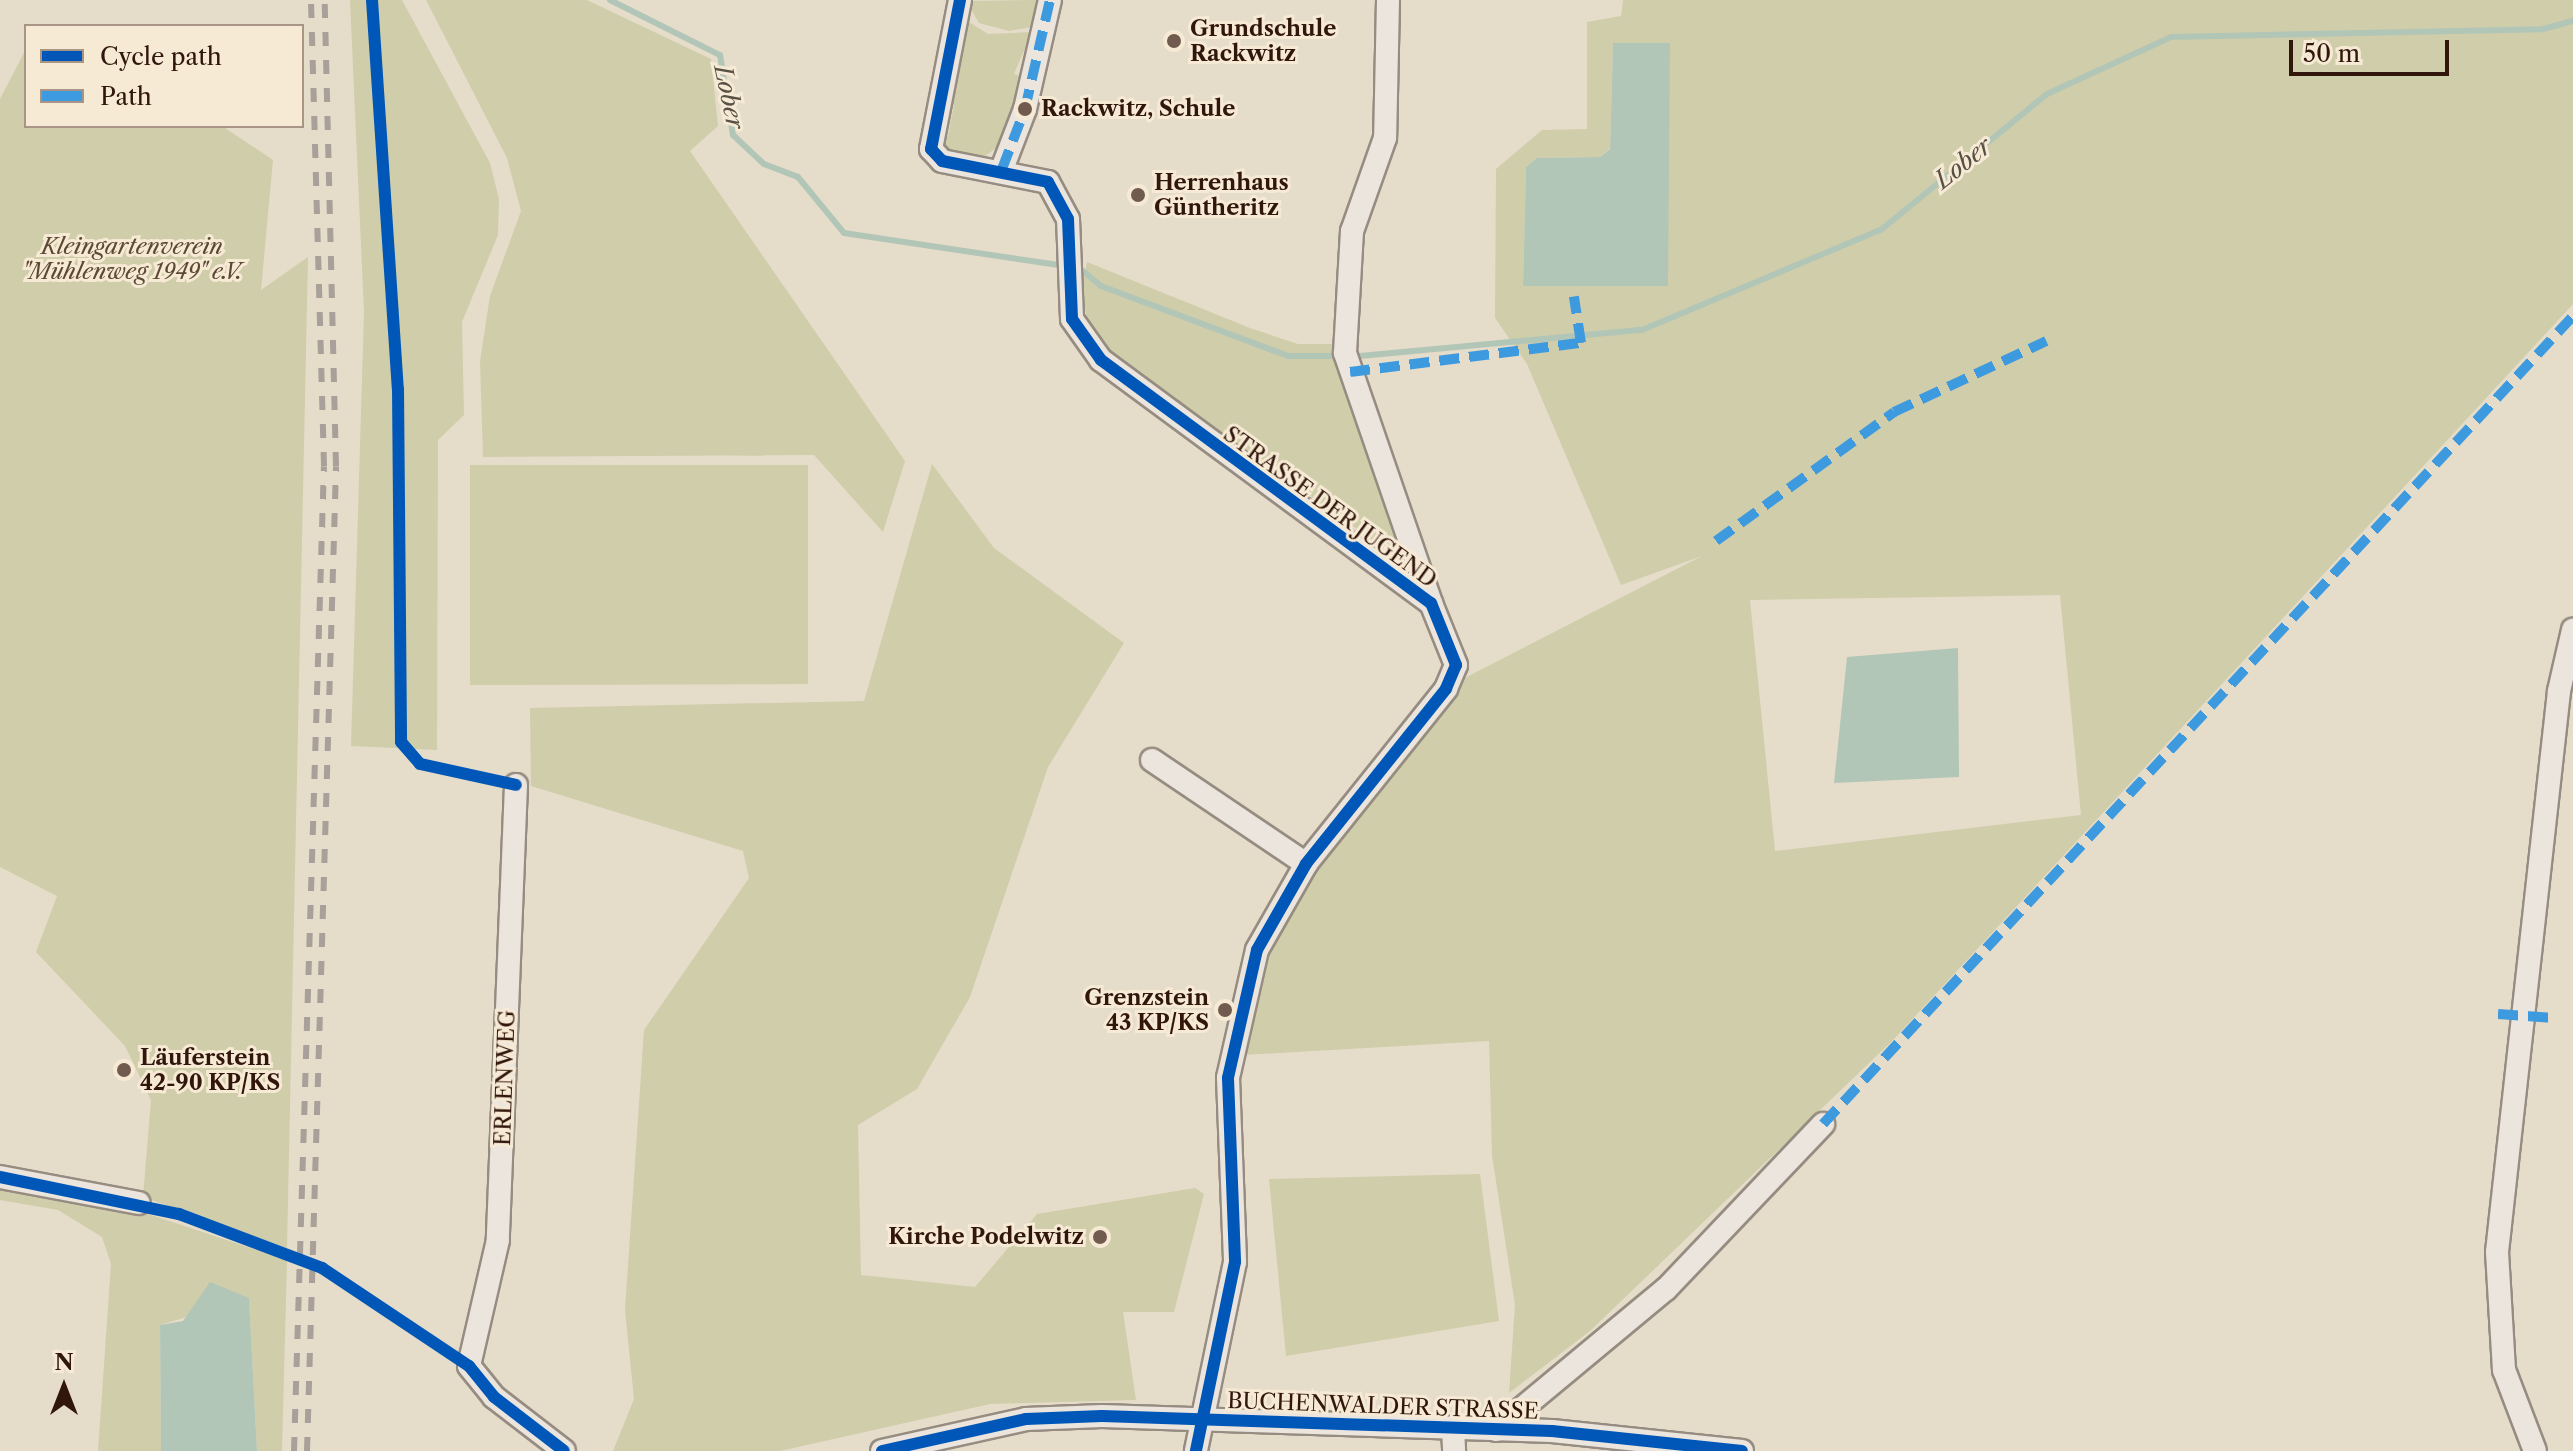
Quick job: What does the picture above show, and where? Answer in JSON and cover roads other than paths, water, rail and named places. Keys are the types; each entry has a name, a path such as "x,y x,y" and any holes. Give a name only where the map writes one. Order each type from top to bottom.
{"street":[{"name":"STRASSE DER JUGEND","path":"960,0 931,149 942,161 1033,174 1060,198 1071,237 1072,319 1101,360 1431,603 1453,651 1452,680 1306,864 1257,950 1228,1078 1235,1262 1196,1451"},
{"path":"1002,169 1025,109 1050,0"},
{"path":"1388,0 1385,138 1352,231 1345,353 1431,603"},
{"path":"2535,1451 2504,1370 2497,1252 2559,691 2573,630"},
{"path":"1152,760 1306,864"},
{"name":"ERLENWEG","path":"516,785 498,1240 469,1366 494,1397 564,1451"},
{"path":"1496,1430 1666,1289 1823,1124"},
{"path":"0,1177 139,1203"},
{"name":"BUCHENWALDER STRASSE","path":"882,1451 1026,1419 1203,1419 1453,1440 1496,1430 1742,1451"}],"waterway":[{"name":"Lober","path":"610,0 720,55 733,135 764,164 798,177 844,233 1059,265"},
{"name":"Lober","path":"1360,356 1642,330 1882,229 2047,94 2171,37 2543,29 2573,21"},
{"name":"Lober","path":"1083,271 1101,286 1288,356 1336,356"}],"railway":[{"path":"294,1451 324,466 311,0"},
{"path":"307,1451 336,466 325,0"}],"place":[{"name":"Grundschule Rackwitz","path":"1174,41"},
{"name":"Rackwitz, Schule","path":"1025,109"},
{"name":"Herrenhaus Güntheritz","path":"1138,195"},
{"name":"Grenzstein 43 KP/KS","path":"1225,1010"},
{"name":"Läuferstein 42-90 KP/KS","path":"124,1070"},
{"name":"Kirche Podelwitz","path":"1100,1237"}],"park label":[{"name":"Kleingartenverein \"Mühlenweg 1949\" e.V.","path":"132,258"}]}
